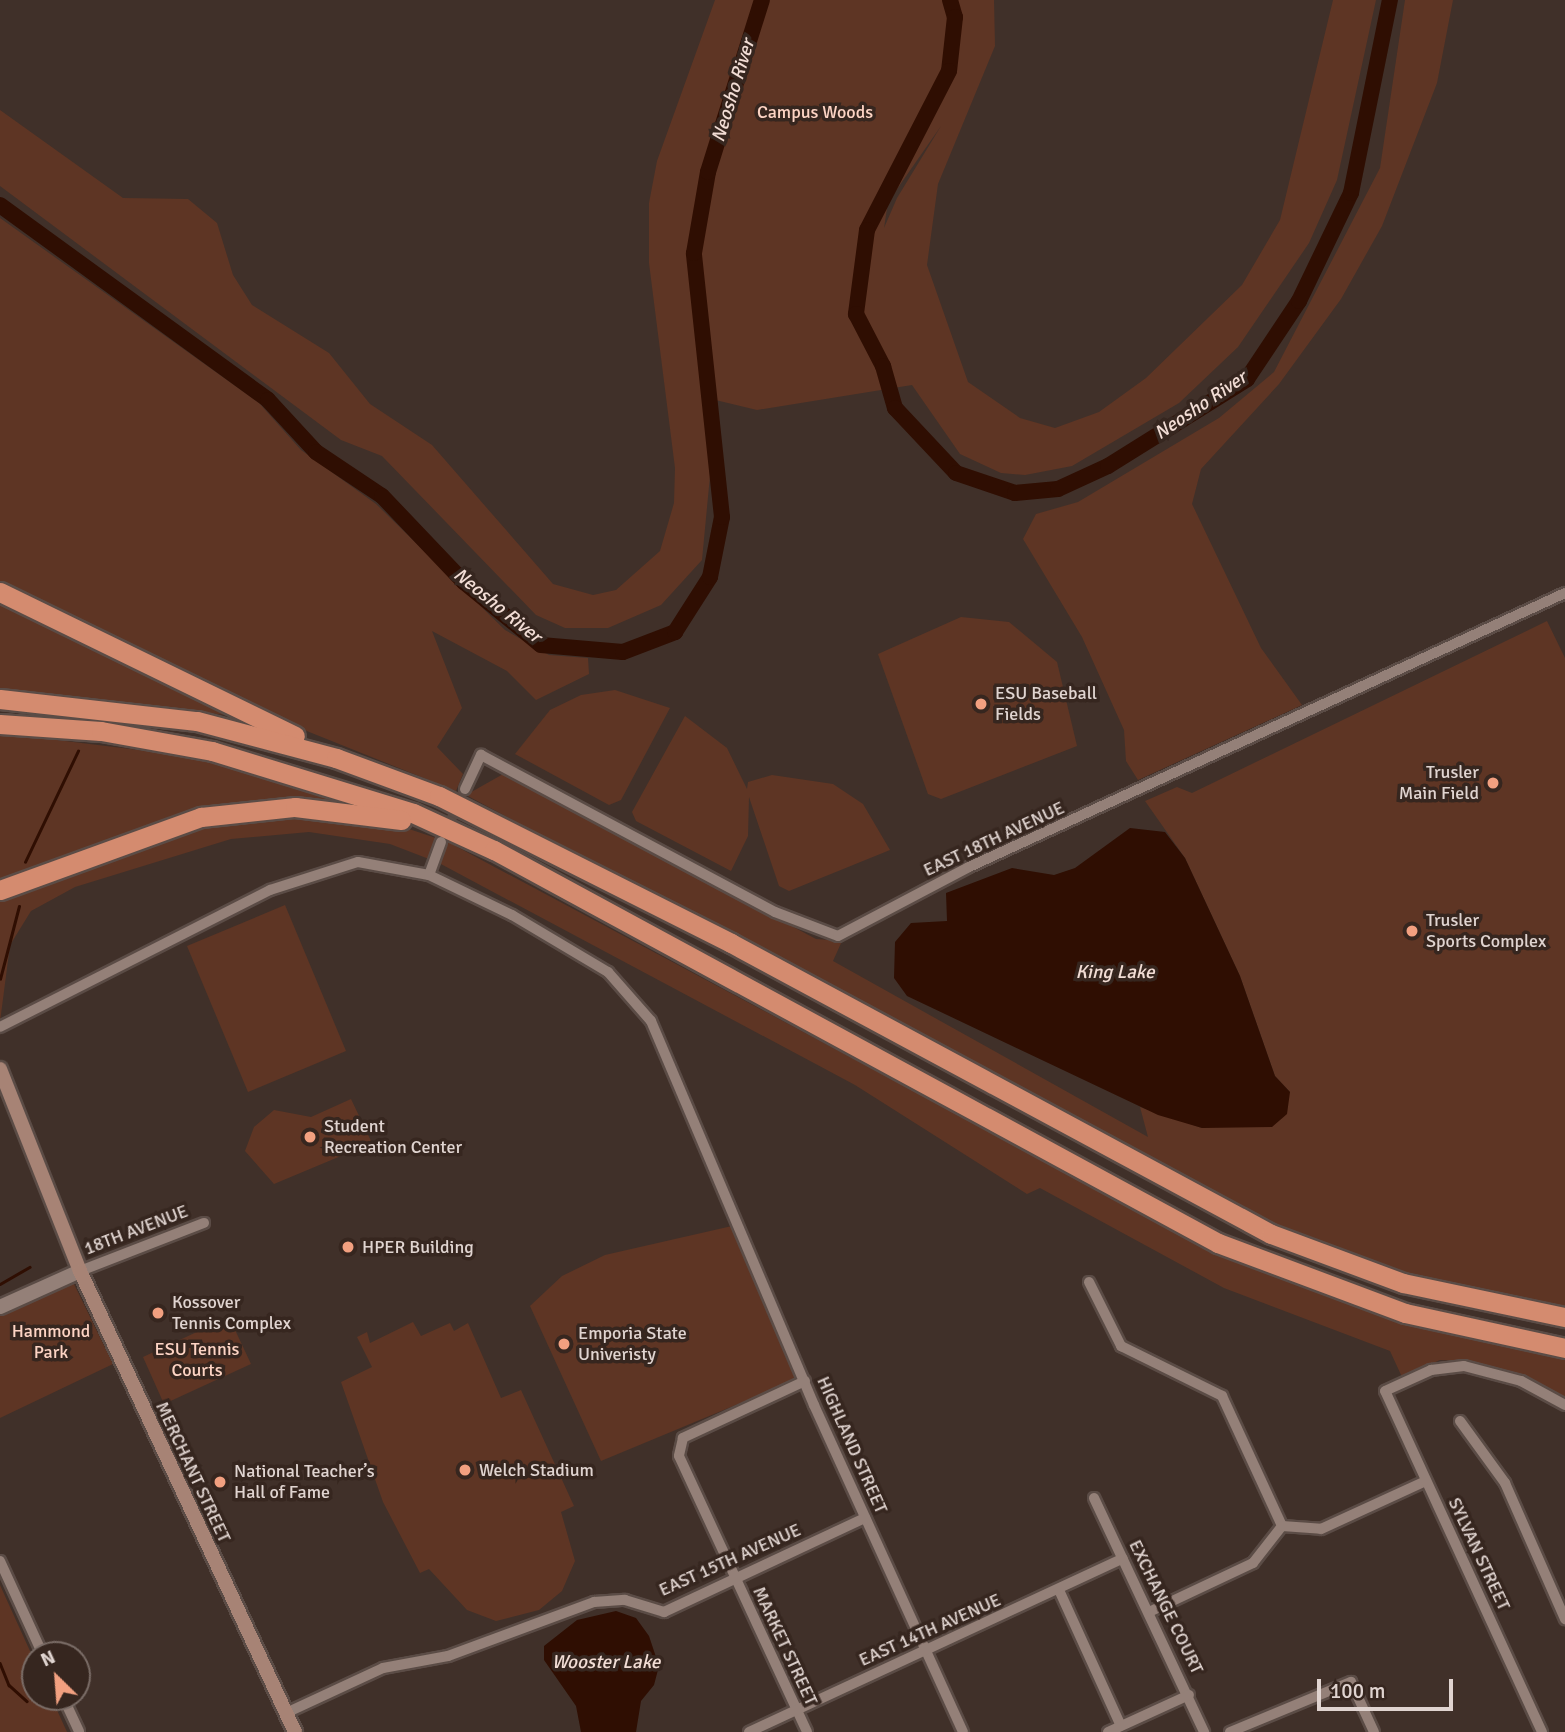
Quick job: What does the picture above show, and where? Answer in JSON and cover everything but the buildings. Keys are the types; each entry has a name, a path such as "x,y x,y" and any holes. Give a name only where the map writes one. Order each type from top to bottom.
{"highway":[{"path":"0,592 337,758 439,796 731,943 1271,1234 1404,1283 1565,1317"},
{"path":"0,699 152,713 337,758"},
{"path":"0,724 101,731 212,751 353,790 475,842 1218,1243 1405,1314 1565,1348"},
{"path":"0,890 155,830 259,809 382,814 475,842"}],"main road":[{"name":"MERCHANT STREET","path":"0,1069 80,1271 295,1732"}],"street":[{"name":"EAST 18TH AVENUE","path":"465,789 481,755 775,912 838,936 969,867 1565,593"},
{"path":"429,876 442,842"},
{"name":"HIGHLAND STREET","path":"0,1027 305,875 358,862 429,876 512,915 608,972 651,1021 865,1518 963,1732"},
{"name":"18TH AVENUE","path":"80,1271 204,1223"},
{"path":"0,1307 80,1271"},
{"path":"1089,1282 1121,1346 1222,1396 1282,1526"},
{"name":"SYLVAN STREET","path":"1542,1732 1385,1391 1431,1370 1464,1366 1521,1381 1565,1405"},
{"name":"MARKET STREET","path":"805,1381 683,1438 679,1456 807,1732"},
{"path":"1460,1422 1505,1483 1565,1619"},
{"path":"1282,1526 1321,1529 1426,1481"},
{"name":"EXCHANGE COURT","path":"1094,1499 1205,1732"},
{"name":"EAST 15TH AVENUE","path":"286,1713 408,1661 447,1656 609,1598 664,1612 865,1518"},
{"path":"1149,1612 1253,1563 1282,1526"},
{"name":"EAST 14TH AVENUE","path":"749,1732 1123,1558"},
{"path":"0,1561 37,1641"},
{"path":"1059,1590 1121,1726"},
{"path":"1230,1732 1351,1682 1374,1732"},
{"path":"1108,1732 1189,1695"},
{"path":"69,1711 79,1732"}],"green space":[{"name":"Campus Woods","path":"715,0 994,0 995,46 938,184 927,265 968,382 1020,418 1055,428 1099,412 1146,378 1242,285 1280,220 1333,0 1376,0 1337,180 1309,243 1238,347 1179,403 1072,466 1025,475 1001,473 960,454 912,385 757,410 703,397 710,476 702,560 661,605 608,628 565,628 536,615 382,456 341,440 0,186 0,110 123,198 188,199 217,223 233,275 252,305 329,353 370,404 432,445 553,584 593,595 616,590 660,551 674,503 675,468 649,263 649,203 657,161","holes":["941,126 897,198 884,228 888,202"]},
{"path":"1405,0 1453,0 1437,83 1382,226 1341,299 1279,384 1201,469 1192,504 1261,648 1302,705 1138,780 1126,761 1124,730 1082,637 1023,539 1036,514 1078,502 1219,418 1274,372 1380,168"},
{"path":"0,218 259,403 301,450 376,504 505,630 549,655 588,658 589,674 536,700 507,671 432,631 462,708 437,747 463,774 456,791 262,713 0,584"},
{"path":"0,596 229,710 226,715 0,689"},
{"name":"ESU Baseball Fields","path":"961,617 1009,622 1057,662 1077,746 941,799 928,794 878,654"},
{"path":"1547,621 1565,658 1565,1310 1415,1278 1287,1233 466,795 505,773 816,939 842,941 833,961 1148,1137 1140,1107 1202,1128 1230,1125 1290,1092 1275,1076 1240,976 1185,858 1145,801 1177,787 1192,793"},
{"path":"615,690 670,708 621,800 609,805 515,754 550,710 581,695"},
{"path":"685,716 727,748 747,789 748,782 772,775 833,784 863,804 890,850 789,891 779,886 749,797 748,836 731,871 636,821 632,812"},
{"path":"0,733 212,759 370,806 287,803 0,884"},
{"path":"301,813 403,827 439,839 429,859 390,844 309,832 231,839 75,887 31,911 10,945 0,1022 0,895 192,826"},
{"path":"448,842 1202,1245 1409,1324 1565,1356 1565,1400 1532,1381 1468,1361 1440,1360 1402,1377 1390,1351 1224,1288 1040,1188 1027,1194 855,1085 439,863"},
{"path":"285,905 346,1051 248,1092 187,946"},
{"name":"Student Recreation Center","path":"351,1099 372,1143 274,1184 245,1151 254,1127 274,1110 311,1117"},
{"path":"732,1226 798,1379 601,1461 530,1306 562,1276 605,1255"},
{"name":"Hammond Park","path":"73,1282 113,1364 0,1418 0,1315"},
{"name":"ESU Tennis Courts","path":"229,1317 251,1364 164,1404 143,1357"},
{"name":"Welch Stadium","path":"413,1322 421,1336 450,1323 454,1331 468,1323 501,1398 521,1390 574,1506 561,1512 575,1561 562,1591 539,1610 496,1621 467,1610 429,1569 420,1573 383,1502 341,1382 372,1367 357,1337 367,1332 370,1343"},
{"path":"0,1585 25,1641 21,1641 21,1711 57,1711 67,1732 0,1732"}],"water":[{"name":"King Lake","path":"1130,828 1165,832 1185,858 1240,976 1275,1076 1290,1092 1287,1114 1272,1127 1202,1128 1158,1115 907,996 894,978 895,942 911,923 947,921 946,893 1012,868 1054,875 1075,868"},
{"name":"Wooster Lake","path":"616,1611 636,1618 649,1636 659,1666 654,1685 641,1701 636,1732 581,1732 576,1706 544,1660 544,1646 577,1620"}],"waterway":[{"name":"Neosho River","path":"0,205 268,400 316,452 382,496 464,582 541,645 623,652 675,632 710,577 722,517 694,253 708,172 762,0"},
{"name":"Neosho River","path":"950,0 955,17 949,71 867,230 856,314 883,366 895,408 956,473 1015,493 1058,489 1108,466 1247,379 1299,301 1351,193 1390,0"},
{"path":"25,862 78,751"},
{"path":"0,979 19,906"},
{"path":"0,1284 29,1267"},
{"path":"0,1663 9,1685 21,1696"}],"tunnel":[{"path":"445,833 465,789"}],"place":[{"name":"ESU Baseball Fields","path":"981,704"},
{"name":"Trusler Main Field","path":"1493,783"},
{"name":"Trusler Sports Complex","path":"1412,931"},
{"name":"Student Recreation Center","path":"310,1137"},
{"name":"HPER Building","path":"348,1247"},
{"name":"Kossover Tennis Complex","path":"158,1313"},
{"name":"Emporia State Univeristy","path":"564,1344"},
{"name":"Welch Stadium","path":"465,1470"},
{"name":"National Teacher’s Hall of Fame","path":"220,1482"}]}
